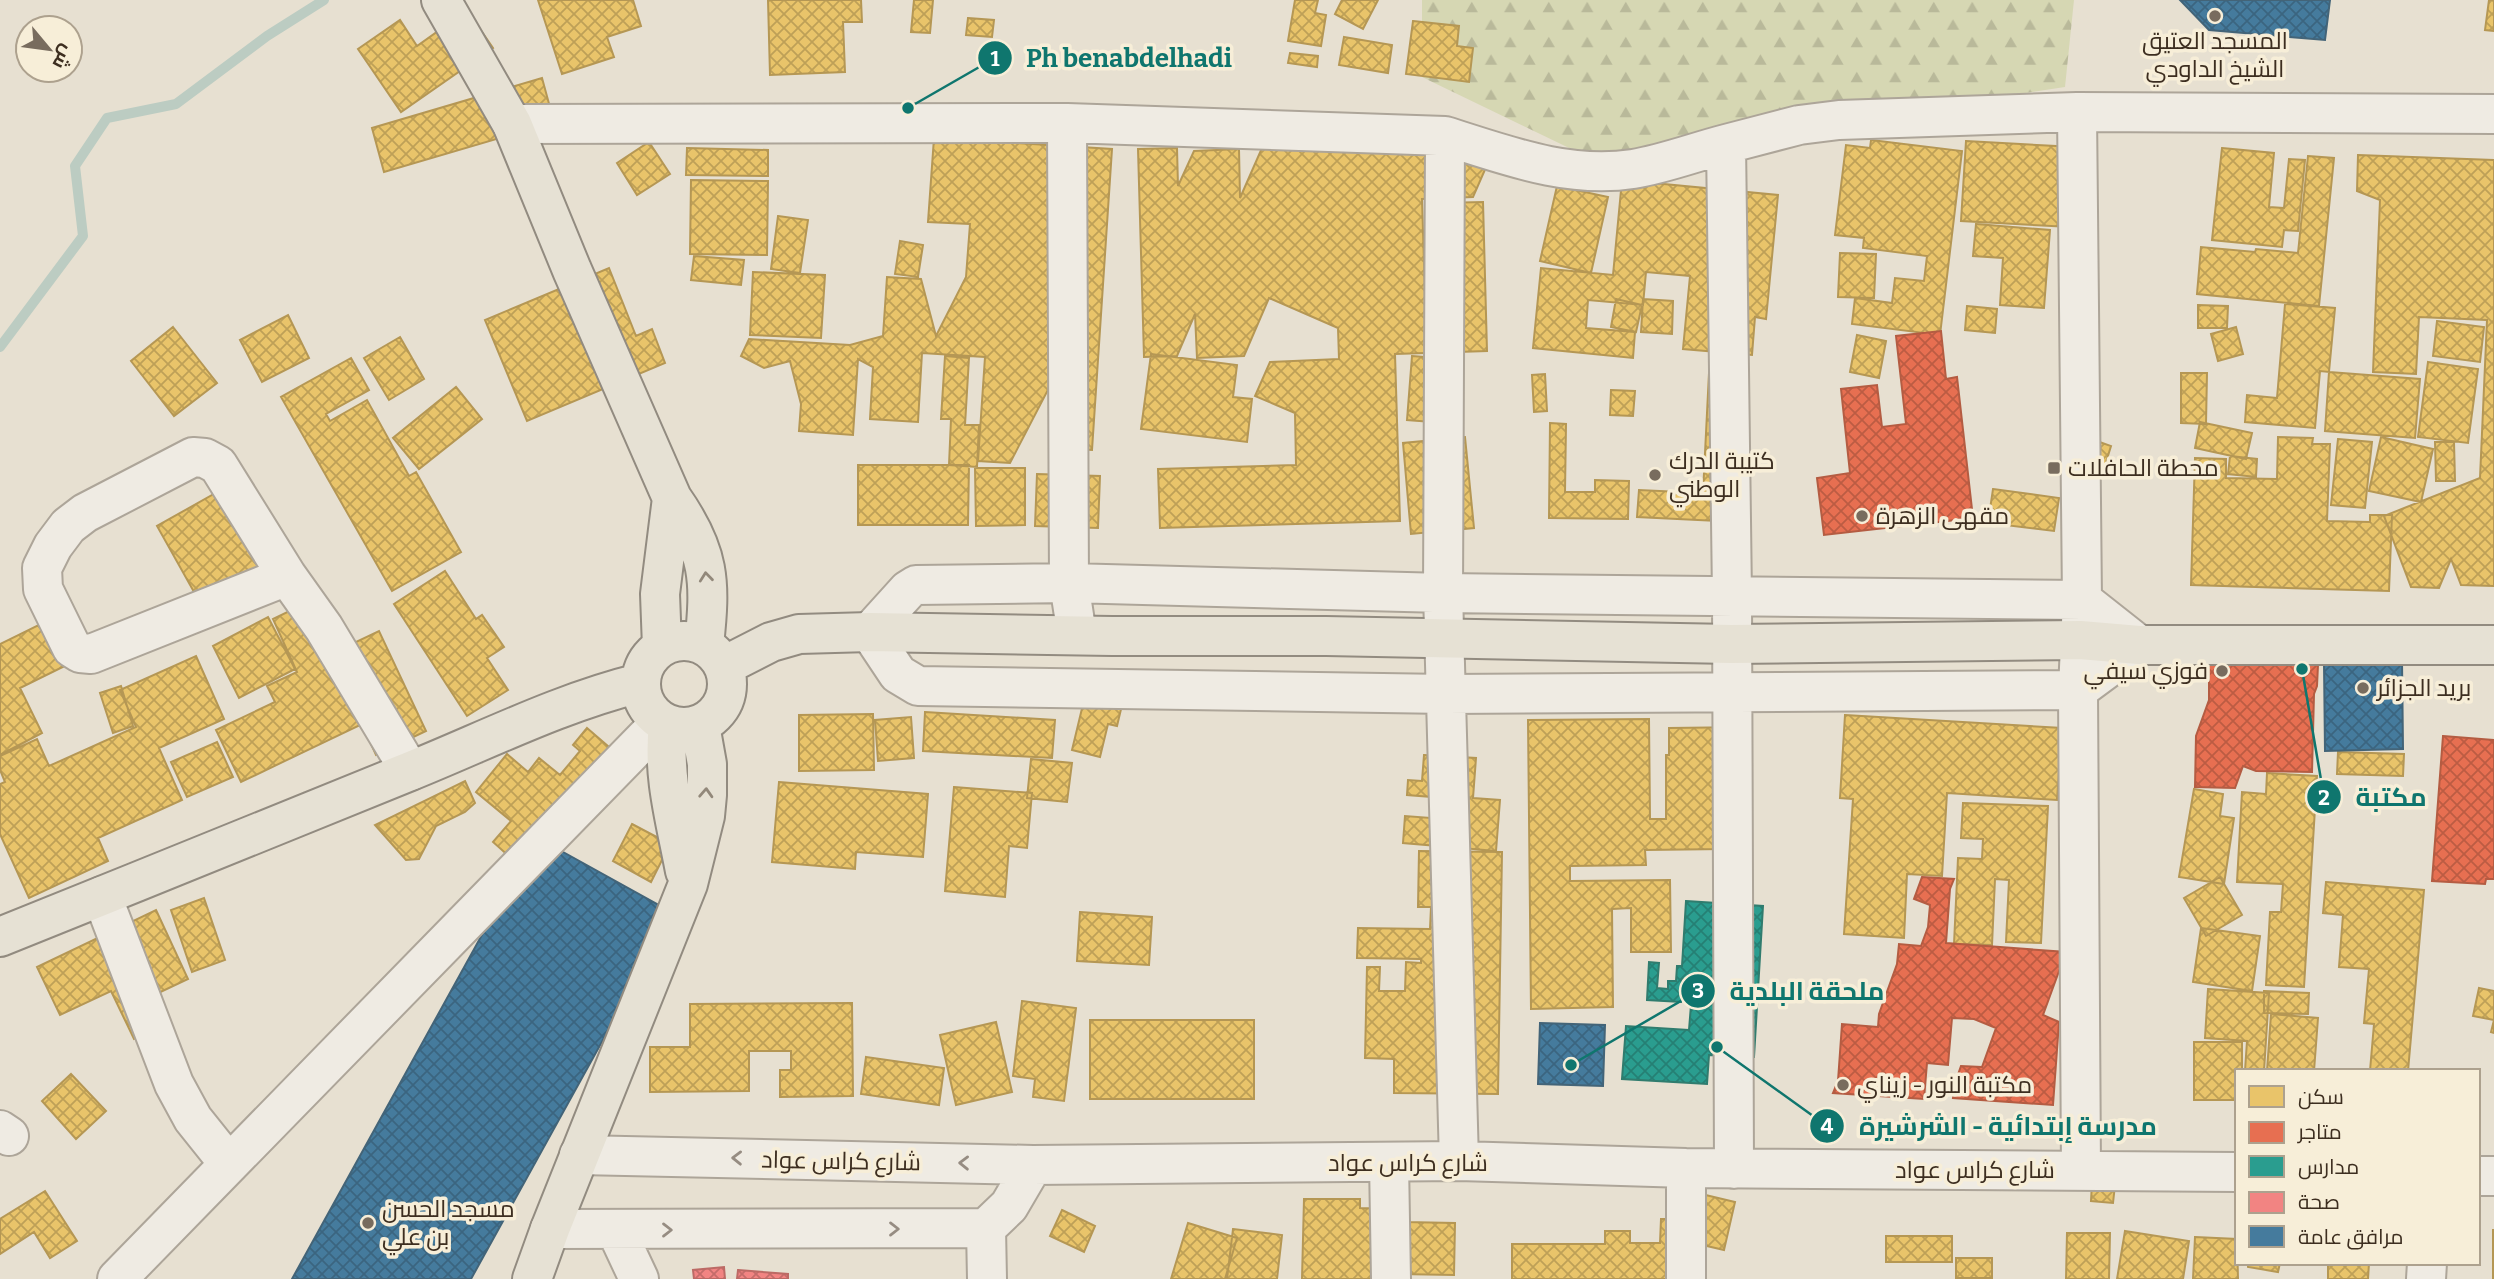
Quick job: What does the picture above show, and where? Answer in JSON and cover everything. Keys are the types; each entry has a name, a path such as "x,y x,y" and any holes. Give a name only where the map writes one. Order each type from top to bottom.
{"main road":[{"path":"441,0 512,124 572,270 672,498 690,523 700,544 708,574 708,608 714,655 727,680 724,701 712,718 676,724 645,705 640,682 647,662 662,647 690,641 714,655 799,634 870,632 1445,638 1731,644 2080,640 2138,645 2494,645"},
{"path":"662,647 660,594 672,498"},
{"path":"0,937 590,696 640,682"},
{"path":"532,1279 688,884 667,779 666,743 676,724"}],"street":[{"path":"512,124 1067,123 1445,136 1540,166 1587,172 1633,169 1799,125 1839,120 2077,112 2494,114"},
{"path":"2077,112 2082,600 2078,690 2081,1170"},
{"path":"1067,123 1069,583 1077,635"},
{"path":"1445,136 1443,593 1458,1161"},
{"path":"1726,144 1732,596 1734,1169"},
{"path":"287,576 92,654 80,653 72,648 43,589 42,568 53,546 68,526 85,513 193,457 205,458 218,465 287,576 324,628 410,771"},
{"path":"1069,583 1443,593 2082,600 2138,645 2078,690 1447,694 918,687 898,674 870,632 908,590 916,585 1069,583"},
{"path":"117,1279 229,1164 676,724"},
{"path":"103,896 174,1084 193,1119 229,1164"},
{"name":"شارع كراس عواد","path":"579,1155 1032,1165 1458,1161 1734,1169 2235,1172"},
{"path":"1389,1162 1391,1279"},
{"path":"550,1229 986,1228 1009,1206 1032,1165"},
{"path":"1686,1168 1686,1279"},
{"path":"986,1228 987,1279"},
{"path":"616,1230 639,1279"}],"green space":[{"path":"1422,0 2074,0 2065,87 1594,160 1422,77"}],"building: سكن":[{"path":"460,0 493,48 401,112 358,49 400,20 417,46 452,21"},
{"path":"538,0 633,0 641,26 607,37 614,57 562,74"},
{"path":"768,0 861,0 862,22 843,22 845,72 770,75"},
{"path":"914,0 933,0 930,33 911,32"},
{"path":"1295,0 1318,0 1315,13 1326,15 1321,46 1288,41"},
{"path":"1342,0 1378,0 1363,29 1335,14"},
{"path":"2489,0 2494,0 2494,31 2485,30"},
{"path":"968,18 994,20 992,37 966,35"},
{"path":"1413,21 1459,26 1457,46 1473,48 1469,82 1406,74"},
{"path":"1344,37 1392,45 1388,73 1339,65"},
{"path":"1290,53 1318,56 1317,67 1288,63"},
{"path":"542,78 554,122 384,172 372,128"},
{"path":"1269,132 1498,140 1473,197 1422,199 1426,327 1441,203 1483,202 1487,351 1395,354 1400,521 1160,528 1158,469 1296,465 1295,413 1255,396 1270,362 1339,359 1338,328 1269,298 1244,356 1197,358 1195,314 1177,356 1144,357 1138,149 1177,148 1178,186 1194,151 1239,149 1240,198"},
{"path":"934,138 1112,149 1092,450 1058,448 1066,355 1010,463 978,461 985,357 922,353 918,422 870,419 873,367 858,359 853,435 799,431 801,404 790,361 764,368 741,356 749,339 850,345 883,336 887,277 921,279 936,336 966,277 970,224 928,222"},
{"path":"1871,140 1962,151 1940,335 1852,324 1855,298 1892,303 1895,278 1924,281 1927,256 1863,248 1864,238 1835,235 1846,145 1870,148"},
{"path":"1966,141 2075,147 2070,227 1961,221"},
{"path":"649,142 670,174 637,195 617,163"},
{"path":"687,148 768,150 768,176 686,175"},
{"path":"2222,148 2274,153 2269,207 2284,208 2289,159 2305,160 2298,231 2284,230 2282,247 2212,240"},
{"path":"2358,155 2494,160 2494,586 2461,585 2451,559 2439,588 2411,587 2384,516 2480,478 2487,320 2419,317 2416,374 2373,372 2380,200 2357,191"},
{"path":"2308,156 2334,158 2319,306 2197,294 2201,247 2298,253"},
{"path":"691,180 768,181 767,255 690,254"},
{"path":"1622,180 1778,195 1766,319 1755,317 1752,355 1683,349 1690,276 1646,272 1643,305 1588,300 1586,328 1635,332 1633,358 1533,348 1541,268 1613,275"},
{"path":"1557,186 1608,197 1591,273 1540,261"},
{"path":"778,216 808,220 800,273 771,269"},
{"path":"1976,224 2050,230 2044,308 2000,305 2003,258 1973,256"},
{"path":"900,241 923,245 918,277 895,274"},
{"path":"1840,253 1876,254 1874,298 1838,297"},
{"path":"694,256 744,260 741,285 691,280"},
{"path":"609,268 636,336 652,329 665,363 527,421 485,320"},
{"path":"753,272 825,275 821,338 750,335"},
{"path":"1616,299 1642,305 1636,332 1611,327"},
{"path":"1643,299 1673,301 1672,334 1641,332"},
{"path":"2285,304 2335,308 2329,372 2320,371 2315,428 2245,422 2247,395 2277,398"},
{"path":"2198,305 2228,306 2227,328 2198,328"},
{"path":"1967,306 1997,309 1995,333 1965,330"},
{"path":"288,315 309,358 262,382 240,340"},
{"path":"2437,321 2484,327 2480,362 2433,356"},
{"path":"173,327 217,383 174,416 131,361"},
{"path":"2236,327 2243,354 2218,361 2211,334"},
{"path":"1857,335 1886,341 1879,378 1850,372"},
{"path":"400,337 424,379 389,400 364,358"},
{"path":"1710,353 1738,522 1637,517 1639,490 1703,493"},
{"path":"1151,354 1237,365 1233,397 1252,399 1247,442 1141,429"},
{"path":"945,356 969,358 965,425 979,425 977,467 949,465 951,419 941,419"},
{"path":"1412,356 1463,360 1458,424 1407,420"},
{"path":"351,358 369,390 326,414 330,421 367,400 409,476 416,472 461,552 392,591 281,397"},
{"path":"2428,362 2478,369 2468,443 2418,437"},
{"path":"2329,372 2420,379 2415,438 2325,431"},
{"path":"2181,373 2207,373 2206,424 2181,423"},
{"path":"1545,374 1547,411 1534,412 1532,375"},
{"path":"456,387 482,419 419,469 393,438"},
{"path":"1611,390 1635,391 1633,416 1610,415"},
{"path":"2200,422 2252,433 2246,459 2195,448"},
{"path":"1550,423 1566,424 1565,492 1595,492 1595,480 1629,481 1628,519 1549,518"},
{"path":"1465,437 1474,528 1411,534 1403,443"},
{"path":"2278,437 2313,438 2312,444 2330,444 2327,521 2370,522 2370,515 2392,515 2389,591 2191,585 2195,458 2226,459 2226,478 2277,479"},
{"path":"2381,437 2433,449 2421,502 2369,491"},
{"path":"2338,439 2372,442 2365,508 2331,505"},
{"path":"2094,440 2111,446 2102,475 2085,470"},
{"path":"2435,442 2454,442 2455,481 2436,481"},
{"path":"2230,456 2257,459 2256,477 2228,474"},
{"path":"858,465 969,465 968,525 858,525"},
{"path":"975,468 1025,468 1025,525 976,526"},
{"path":"1037,474 1100,476 1098,528 1035,526"},
{"path":"235,482 287,573 208,617 157,526"},
{"path":"1993,489 2059,498 2054,531 1988,523"},
{"path":"445,571 476,619 482,615 504,647 487,658 508,690 467,716 394,604"},
{"path":"308,602 333,653 379,631 426,731 376,755 362,724 241,782 216,730 275,702 267,686 297,672 273,619"},
{"path":"63,613 85,656 20,688 42,733 0,755 0,644"},
{"path":"268,617 295,669 239,698 213,646"},
{"path":"196,656 224,719 159,748 182,800 98,838 108,861 29,898 0,834 0,784 5,782 0,770 0,756 37,739 49,766 136,727 120,690"},
{"path":"121,686 133,726 113,733 100,693"},
{"path":"1085,696 1122,705 1117,726 1108,724 1100,757 1072,750"},
{"path":"925,712 1055,720 1052,758 923,751"},
{"path":"873,714 874,770 799,771 799,715"},
{"path":"1845,715 2062,728 2057,800 1947,793 1942,876 1907,874 1904,938 1844,934 1853,799 1840,798"},
{"path":"911,717 914,758 878,761 875,720"},
{"path":"1649,719 1650,819 1666,819 1666,755 1669,755 1669,728 1749,727 1724,849 1645,850 1646,865 1570,866 1570,881 1670,880 1671,952 1631,952 1631,908 1612,909 1613,1007 1531,1009 1528,720"},
{"path":"587,728 615,752 520,866 493,842 511,821 476,792 507,754 528,772 539,758 560,775 580,751 573,745"},
{"path":"217,742 233,777 187,797 171,762"},
{"path":"2338,752 2404,754 2403,776 2337,774"},
{"path":"1424,755 1476,758 1473,798 1500,800 1496,851 1403,843 1405,816 1444,819 1445,798 1407,795 1408,780 1422,781"},
{"path":"1031,759 1072,763 1067,802 1027,798"},
{"path":"2267,773 2317,776 2304,987 2266,985 2270,912 2281,912 2283,884 2237,882 2242,792 2266,794"},
{"path":"465,781 475,803 465,812 436,826 419,859 406,860 375,825"},
{"path":"779,782 928,794 923,857 856,852 855,869 772,862"},
{"path":"954,787 1032,793 1027,848 1009,846 1005,897 945,891"},
{"path":"2194,789 2223,794 2220,816 2234,818 2224,884 2179,877"},
{"path":"1963,803 2048,806 2041,943 2006,942 2009,880 1995,879 1992,945 1954,944 1958,858 1982,859 1983,839 1961,838"},
{"path":"632,824 670,844 651,882 613,861"},
{"path":"1419,851 1502,852 1498,1094 1394,1093 1394,1059 1365,1058 1367,967 1380,967 1379,991 1405,991 1406,962 1421,963 1421,959 1357,958 1358,928 1430,929 1431,907 1418,907"},
{"path":"2220,877 2242,915 2206,936 2184,898"},
{"path":"2326,882 2424,890 2408,1069 2370,1069 2374,1024 2364,1023 2369,969 2339,967 2343,915 2323,913"},
{"path":"204,898 225,960 192,972 171,910"},
{"path":"156,910 188,979 154,995 167,1023 134,1039 111,991 60,1015 37,967"},
{"path":"1080,912 1152,917 1149,965 1077,961"},
{"path":"2201,928 2260,936 2252,991 2193,982"},
{"path":"2479,988 2494,991 2494,1020 2473,1016"},
{"path":"2208,989 2269,993 2264,1069 2245,1069 2247,1041 2205,1038"},
{"path":"2264,991 2309,993 2308,1014 2264,1013"},
{"path":"1022,1001 1076,1008 1064,1101 1033,1097 1035,1079 1013,1076"},
{"path":"852,1003 853,1096 780,1097 780,1070 791,1070 791,1051 749,1051 749,1091 650,1092 650,1047 690,1047 690,1004"},
{"path":"2271,1014 2318,1018 2314,1069 2267,1069"},
{"path":"1090,1020 1254,1020 1254,1099 1090,1099"},
{"path":"996,1022 1012,1092 956,1105 940,1035"},
{"path":"2194,1042 2242,1042 2242,1069 2235,1069 2235,1100 2194,1100"},
{"path":"866,1057 944,1068 939,1105 861,1094"},
{"path":"71,1074 106,1111 76,1139 42,1101"},
{"path":"2092,1183 2115,1185 2113,1203 2091,1201"},
{"path":"45,1191 77,1241 50,1258 34,1232 0,1254 0,1219"},
{"path":"1693,1192 1735,1202 1724,1250 1681,1240"},
{"path":"1304,1199 1360,1199 1360,1208 1405,1209 1405,1222 1455,1223 1454,1275 1398,1274 1398,1279 1302,1279"},
{"path":"1062,1210 1095,1226 1084,1252 1050,1236"},
{"path":"1661,1219 1682,1219 1682,1279 1512,1279 1512,1244 1605,1244 1605,1231 1630,1231 1630,1243 1660,1243"},
{"path":"1188,1223 1237,1238 1225,1279 1171,1279"},
{"path":"1233,1229 1282,1235 1277,1279 1227,1279"},
{"path":"2494,1230 2494,1279 2493,1279"},
{"path":"2125,1231 2189,1241 2183,1279 2117,1279"},
{"path":"2067,1233 2110,1233 2109,1279 2066,1279"},
{"path":"1886,1236 1952,1236 1952,1262 1886,1262"},
{"path":"2195,1237 2235,1239 2238,1279 2193,1279"},
{"path":"1956,1258 1992,1258 1992,1278 1956,1278"},
{"path":"2248,1265 2280,1265 2278,1272"},
{"path":"2328,1265 2369,1265 2368,1279 2328,1279"}],"building: متاجر":[{"path":"1941,331 1946,379 1957,377 1973,518 1824,535 1817,478 1850,473 1841,389 1877,385 1882,427 1906,424 1896,336"},
{"path":"2209,664 2318,665 2314,694 2312,772 2256,771 2243,766 2235,788 2195,787 2196,736 2209,700"},
{"path":"2443,736 2494,740 2494,879 2486,879 2485,884 2432,881"},
{"path":"1922,877 1954,879 1950,889 1946,943 2066,952 2043,1015 2059,1022 2053,1105 1953,1098 1961,1066 1982,1067 1996,1028 1974,1019 1952,1018 1948,1065 1927,1063 1924,1099 1833,1093 1838,1081 1842,1024 1878,1027 1879,1014 1897,964 1899,944 1921,946 1928,927 1930,905 1914,899"}],"building: مدارس":[{"path":"1686,901 1763,906 1754,1057 1709,1055 1707,1084 1622,1079 1626,1026 1689,1030 1693,980 1682,979 1681,1002 1647,1000 1649,962 1659,963 1657,988 1668,989 1668,981 1676,981 1677,966 1682,966"}],"building: صحة":[{"path":"724,1267 725,1279 694,1279 693,1270"},
{"path":"738,1270 788,1274 788,1279 737,1279"}],"building: مرافق عامة":[{"path":"2180,0 2330,0 2325,40 2209,30"},
{"path":"2402,661 2403,749 2325,751 2324,663"},
{"path":"536,837 673,913 471,1279 292,1279"},
{"path":"1540,1023 1605,1025 1603,1086 1538,1084"}],"waterway":[{"path":"0,347 83,236 75,166 107,118 176,104 267,36 324,0"}],"place":[{"name":"المسجد العتيق الشيخ الداودي","path":"2215,16"},
{"name":"Ph benabdelhadi","path":"908,108"},
{"name":"محطة الحافلات","path":"2054,468"},
{"name":"كتيبة الدرك الوطني","path":"1655,475"},
{"name":"مقهى الزهرة","path":"1862,516"},
{"name":"مكتبة","path":"2302,669"},
{"name":"فوزي سيفي","path":"2222,671"},
{"name":"بريد الجزائر","path":"2363,688"},
{"name":"مدرسة إبتدائية - الشرشيرة","path":"1717,1047"},
{"name":"ملحقة البلدية","path":"1571,1065"},
{"name":"مكتبة النور - زيناي","path":"1843,1085"},
{"name":"مسجد الحسن بن علي","path":"368,1223"}]}
